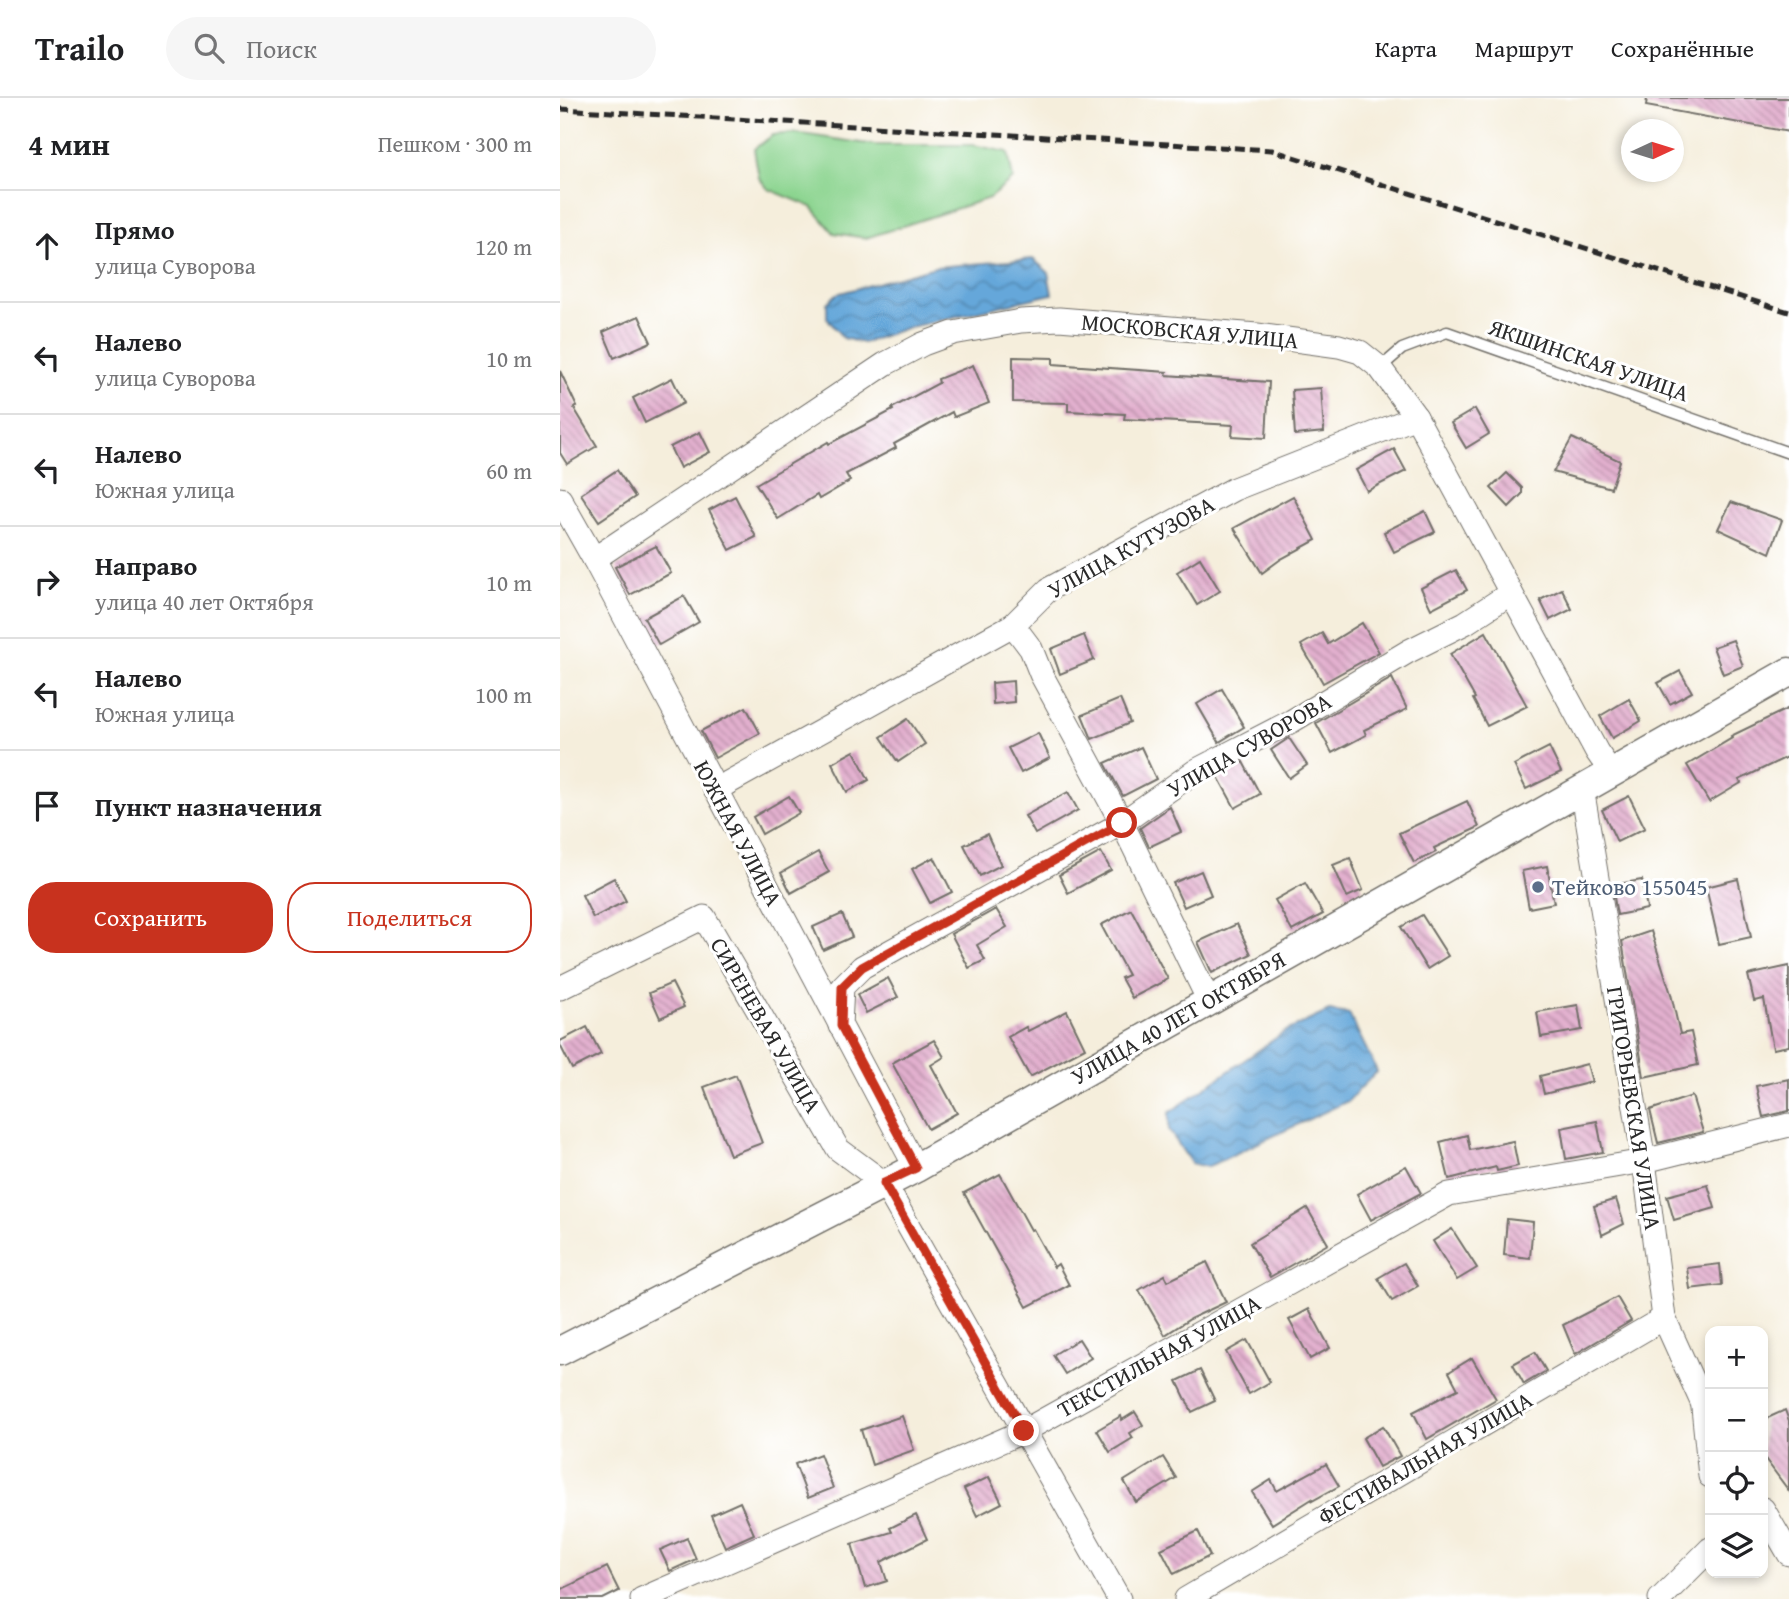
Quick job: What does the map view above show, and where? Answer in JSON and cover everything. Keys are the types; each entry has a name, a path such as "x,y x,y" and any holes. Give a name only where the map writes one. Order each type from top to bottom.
{"street":[{"name":"МОСКОВСКАЯ УЛИЦА","path":"594,559 885,364 923,344 953,333 1021,321 1059,319 1257,335 1349,349 1360,352 1380,368 1416,417 1597,752 1611,772"},
{"name":"УЛИЦА КУТУЗОВА","path":"715,790 1013,625 1049,589 1234,489 1416,417"},
{"name":"ЮЖНАЯ УЛИЦА","path":"560,499 916,1168"},
{"name":"УЛИЦА СУВОРОВА","path":"841,1026 842,987 862,967 1122,823 1197,770 1292,721 1409,651 1465,623 1511,593"},
{"path":"1013,625 1031,649 1041,674 1122,823 1209,1001"},
{"name":"УЛИЦА 40 ЛЕТ ОКТЯБРЯ","path":"560,1351 916,1168 1789,672"},
{"name":"ГРИГОРЬЕВСКАЯ УЛИЦА","path":"1582,788 1644,1161 1664,1318 1705,1410"},
{"name":"СИРЕНЕВАЯ УЛИЦА","path":"560,988 704,918 838,1149 884,1183"},
{"name":"ТЕКСТИЛЬНАЯ УЛИЦА","path":"642,1599 1024,1431 1448,1194 1644,1161 1789,1125"},
{"path":"884,1183 1119,1599"},
{"name":"ФЕСТИВАЛЬНАЯ УЛИЦА","path":"1186,1599 1664,1318"},
{"path":"1767,1515 1780,1538"},
{"path":"1660,1599 1705,1554"}],"lane":[{"name":"ЯКШИНСКАЯ УЛИЦА","path":"1380,368 1402,349 1447,332 1789,453"}],"green space":[{"path":"795,133 875,145 973,145 1008,152 1013,179 989,198 866,238 834,233 812,207 768,189 759,178 754,149 773,135"}],"water":[{"path":"1033,259 1048,272 1052,294 906,328 863,343 843,338 827,318 827,303 837,294 935,267"},
{"path":"1329,1011 1349,1014 1377,1071 1348,1101 1207,1167 1191,1163 1169,1130 1169,1113 1286,1031"}],"building":[{"path":"1647,98 1789,98 1789,132 1646,106"},
{"path":"639,316 651,342 614,358 603,332"},
{"path":"1013,357 1053,358 1053,364 1269,382 1266,438 1232,436 1233,425 1124,419 1125,414 1068,411 1068,403 1013,402"},
{"path":"973,365 989,403 954,417 952,412 894,444 896,448 846,474 850,481 819,499 817,495 778,519 756,484 828,442 829,444 893,410 892,408 939,383 938,379"},
{"path":"560,371 577,407 574,408 597,446 567,464 560,453"},
{"path":"672,378 684,403 645,423 633,398"},
{"path":"1321,388 1324,432 1295,435 1292,390"},
{"path":"1475,409 1489,434 1466,448 1451,423"},
{"path":"700,432 710,452 680,468 670,447"},
{"path":"1572,438 1620,461 1611,488 1553,472"},
{"path":"1394,449 1406,471 1367,491 1356,470"},
{"path":"617,470 635,497 599,521 581,494"},
{"path":"1507,473 1522,488 1522,494 1509,507 1491,488"},
{"path":"735,496 756,537 730,550 709,510"},
{"path":"1293,496 1316,540 1262,573 1234,528"},
{"path":"1731,502 1782,520 1770,553 1718,529"},
{"path":"1425,511 1435,532 1394,552 1384,532"},
{"path":"656,546 671,573 630,595 615,567"},
{"path":"1200,558 1220,591 1197,605 1177,572"},
{"path":"1456,570 1467,590 1431,609 1421,588"},
{"path":"1562,589 1572,609 1550,620 1540,600"},
{"path":"684,596 699,622 659,645 644,618"},
{"path":"1362,623 1379,652 1323,683 1301,645 1322,633 1328,644"},
{"path":"1486,632 1527,706 1487,726 1473,699 1475,698 1450,654"},
{"path":"1084,635 1094,660 1060,674 1051,649"},
{"path":"1733,640 1743,666 1723,674 1713,647"},
{"path":"1680,671 1692,692 1670,704 1658,683"},
{"path":"1392,678 1407,709 1364,730 1366,735 1332,753 1316,723"},
{"path":"1013,681 1014,702 993,704 992,683"},
{"path":"1222,689 1244,727 1219,742 1197,704"},
{"path":"1120,699 1130,723 1092,739 1082,715"},
{"path":"1629,699 1641,721 1612,738 1600,716"},
{"path":"746,707 760,733 715,758 701,731"},
{"path":"1789,708 1789,756 1739,780 1741,783 1709,802 1687,765 1732,738 1731,736"},
{"path":"908,719 925,744 898,762 881,737"},
{"path":"1038,733 1050,758 1021,773 1008,748"},
{"path":"1289,738 1307,765 1289,778 1271,750"},
{"path":"1141,747 1156,779 1123,796 1105,763"},
{"path":"1549,747 1561,772 1526,789 1514,765"},
{"path":"854,751 869,780 847,792 832,763"},
{"path":"1243,762 1260,794 1235,808 1217,775"},
{"path":"1068,792 1078,810 1035,834 1025,816"},
{"path":"789,796 799,813 762,834 753,817"},
{"path":"1629,796 1645,828 1617,842 1602,810"},
{"path":"1467,801 1479,827 1434,848 1436,852 1414,863 1399,833"},
{"path":"1170,807 1181,832 1149,847 1140,828"},
{"path":"987,834 1001,865 980,876 964,845"},
{"path":"818,852 829,872 791,893 781,873"},
{"path":"1101,852 1111,870 1068,893 1059,875"},
{"path":"934,857 952,892 930,903 912,869"},
{"path":"1350,858 1363,890 1347,897 1333,865"},
{"name":"Тейково 155045","path":"1547,866 1554,903 1529,908 1522,871"},
{"path":"1201,871 1211,895 1184,907 1173,883"},
{"path":"614,878 626,901 593,918 582,895"},
{"path":"1738,879 1751,937 1719,944 1706,887"},
{"path":"1642,880 1647,909 1617,915 1612,885"},
{"path":"1305,883 1323,914 1292,931 1275,900"},
{"path":"996,909 1007,927 977,945 985,960 969,968 951,934"},
{"path":"1131,909 1168,979 1132,998 1121,978 1128,975 1101,925"},
{"path":"842,914 852,937 823,950 813,927"},
{"path":"1422,915 1448,956 1427,969 1401,927"},
{"path":"1237,924 1251,954 1212,973 1198,942"},
{"path":"1651,931 1671,994 1680,1034 1691,1032 1698,1065 1644,1077 1622,941"},
{"path":"1789,966 1789,1046 1773,1049 1764,999 1754,1001 1748,975"},
{"path":"888,978 898,997 866,1013 857,995"},
{"path":"672,983 684,1007 660,1018 649,993"},
{"path":"1578,1005 1582,1030 1541,1037 1537,1012"},
{"path":"1067,1011 1085,1048 1030,1077 1008,1037 1026,1027 1028,1031"},
{"path":"587,1027 601,1054 572,1069 560,1041"},
{"path":"934,1040 944,1057 931,1065 957,1113 928,1129 892,1063"},
{"path":"1587,1064 1592,1082 1544,1094 1540,1076"},
{"path":"736,1075 762,1143 730,1155 704,1087"},
{"path":"1789,1079 1789,1111 1763,1117 1756,1086"},
{"path":"1692,1096 1703,1132 1658,1143 1650,1110"},
{"path":"1597,1121 1603,1152 1566,1159 1561,1128"},
{"path":"1467,1135 1470,1150 1513,1141 1518,1166 1497,1171 1496,1167 1449,1179 1440,1142"},
{"path":"1406,1166 1421,1193 1371,1220 1357,1194"},
{"path":"1000,1174 1054,1267 1058,1264 1069,1285 1027,1307 964,1193"},
{"path":"1708,1185 1715,1208 1674,1220 1667,1196"},
{"path":"1616,1199 1624,1224 1602,1235 1594,1206"},
{"path":"1307,1208 1328,1244 1270,1277 1250,1243"},
{"path":"1507,1219 1533,1222 1530,1258 1504,1255"},
{"path":"1452,1229 1477,1268 1457,1280 1433,1241"},
{"path":"1207,1262 1226,1302 1190,1319 1165,1335 1139,1290 1165,1275 1168,1281"},
{"path":"1404,1263 1418,1286 1392,1301 1378,1278"},
{"path":"1720,1264 1722,1285 1690,1289 1687,1268"},
{"path":"1617,1297 1631,1321 1575,1354 1563,1325"},
{"path":"1309,1309 1330,1348 1310,1359 1289,1320"},
{"path":"1079,1339 1091,1358 1065,1374 1053,1355"},
{"path":"1247,1340 1270,1382 1249,1394 1226,1352"},
{"path":"1535,1352 1546,1371 1524,1384 1513,1364"},
{"path":"1472,1358 1496,1399 1427,1439 1413,1412 1458,1389 1449,1372"},
{"path":"1200,1370 1215,1401 1192,1412 1177,1381"},
{"path":"1785,1410 1789,1421 1789,1491 1768,1463 1768,1418"},
{"path":"1135,1412 1143,1425 1130,1433 1133,1438 1110,1452 1097,1430 1121,1416 1122,1420"},
{"path":"902,1416 914,1450 872,1465 861,1430"},
{"path":"1383,1426 1400,1456 1379,1467 1363,1438"},
{"path":"820,1454 833,1488 808,1498 795,1464"},
{"path":"1163,1457 1176,1478 1136,1502 1124,1481"},
{"path":"1326,1464 1339,1486 1272,1524 1252,1492 1271,1480 1277,1491"},
{"path":"989,1477 1002,1503 977,1516 964,1489"},
{"path":"740,1502 754,1534 725,1547 711,1515"},
{"path":"916,1515 927,1539 881,1562 887,1581 865,1588 852,1544 892,1532 890,1528"},
{"path":"1198,1531 1210,1556 1174,1574 1161,1549"},
{"path":"687,1538 696,1559 670,1571 660,1550"},
{"path":"607,1567 619,1591 603,1599 560,1599 560,1590"}],"railway":[{"path":"560,109 1272,150 1789,312"}],"place":[{"name":"Тейково 155045","path":"1538,887"}],"route":[{"path":"1024,1431 884,1183 916,1168 841,1026 842,987 862,967 1122,823"}]}
